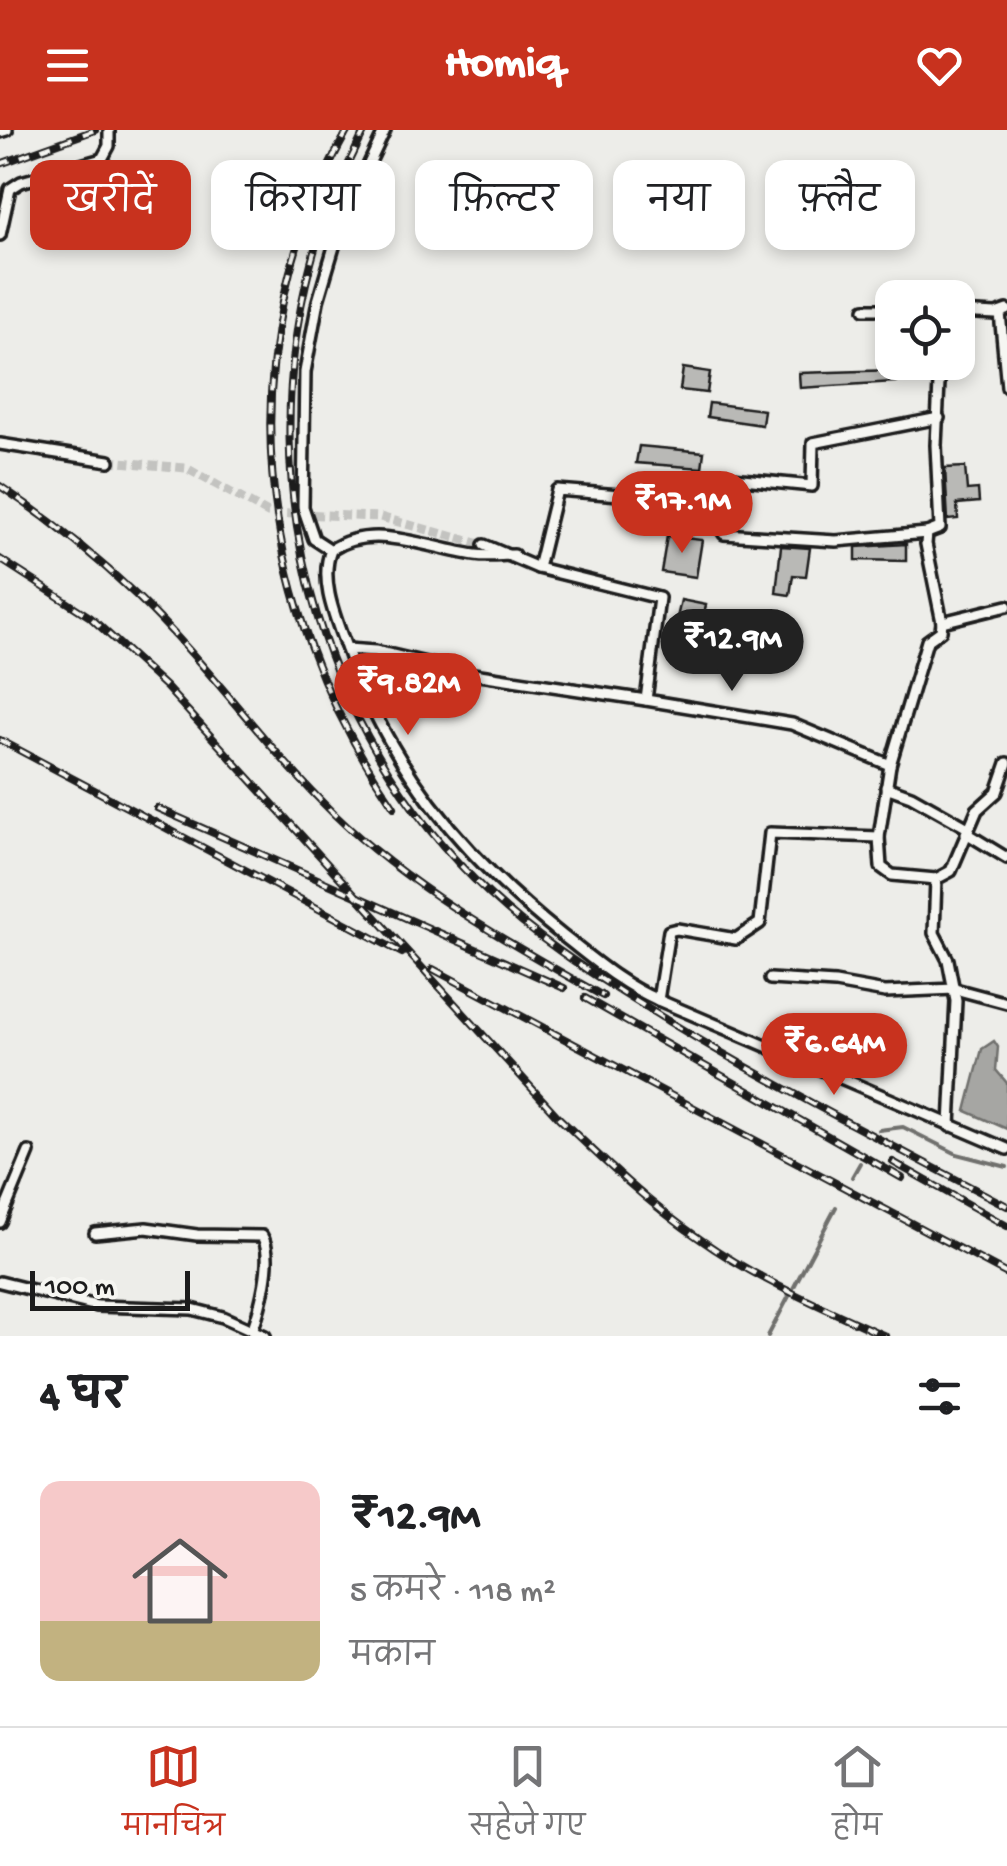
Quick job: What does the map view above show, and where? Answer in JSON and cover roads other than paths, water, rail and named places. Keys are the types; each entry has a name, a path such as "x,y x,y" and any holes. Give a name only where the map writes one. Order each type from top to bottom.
{"street":[{"path":"331,550 314,539 303,507 305,372 318,301 341,223 384,130"},
{"path":"0,235 10,189 20,182 102,159 109,146 110,131"},
{"path":"866,309 875,309"},
{"path":"975,312 1004,311 1007,387"},
{"path":"538,568 557,490 721,504 724,534 836,541 927,533 940,528 936,468 940,380"},
{"path":"708,502 708,479 712,476 812,486 813,443 939,418"},
{"path":"0,444 109,460"},
{"path":"927,533 928,568 942,631 925,644 890,765 879,837 881,867 885,872 906,878 936,879 951,871 981,804 997,792 1007,762"},
{"path":"331,550 355,539 382,538 414,540 478,556 514,555"},
{"path":"484,544 538,568 659,598 646,700"},
{"path":"331,550 327,580 347,650 383,736 428,803 516,898 620,982 1007,1148"},
{"path":"942,622 1007,606"},
{"path":"347,650 402,655 473,674 792,724 890,765"},
{"path":"886,788 911,796 1007,858"},
{"path":"658,1000 669,931 736,939 760,923 770,833 879,837"},
{"path":"936,879 934,933 948,960 955,989 950,1126"},
{"path":"770,979 836,982 885,992 955,989 1007,1003"},
{"path":"0,1222 28,1152"},
{"path":"95,1232 146,1228 262,1236 266,1242 264,1284 252,1331"},
{"path":"0,1282 97,1306 192,1309 223,1316 265,1336"}],"waterway":[{"path":"879,1130 903,1127 957,1154 1007,1167"},
{"path":"852,1177 860,1163"},
{"path":"768,1336 836,1207"}],"tunnel":[{"path":"109,461 186,468 268,513 380,517 484,545"}],"railway":[{"path":"0,164 95,130"},
{"path":"348,130 309,213 283,299 271,387 272,475 286,562 311,647 347,729 394,807"},
{"path":"365,130 328,212 311,263 294,351 290,440 297,528 317,614 348,696 390,774 443,845 506,909 564,954 751,1070 1007,1206"},
{"path":"0,486 70,538 136,595 308,788 364,841 428,891 603,996"},
{"path":"0,559 90,617 166,687 559,1118 627,1182 681,1226 744,1267 885,1336"},
{"path":"0,740 402,953"},
{"path":"157,808 564,988"},
{"path":"433,969 1007,1274"},
{"path":"585,998 902,1178"},
{"path":"893,1162 1007,1226"}]}
